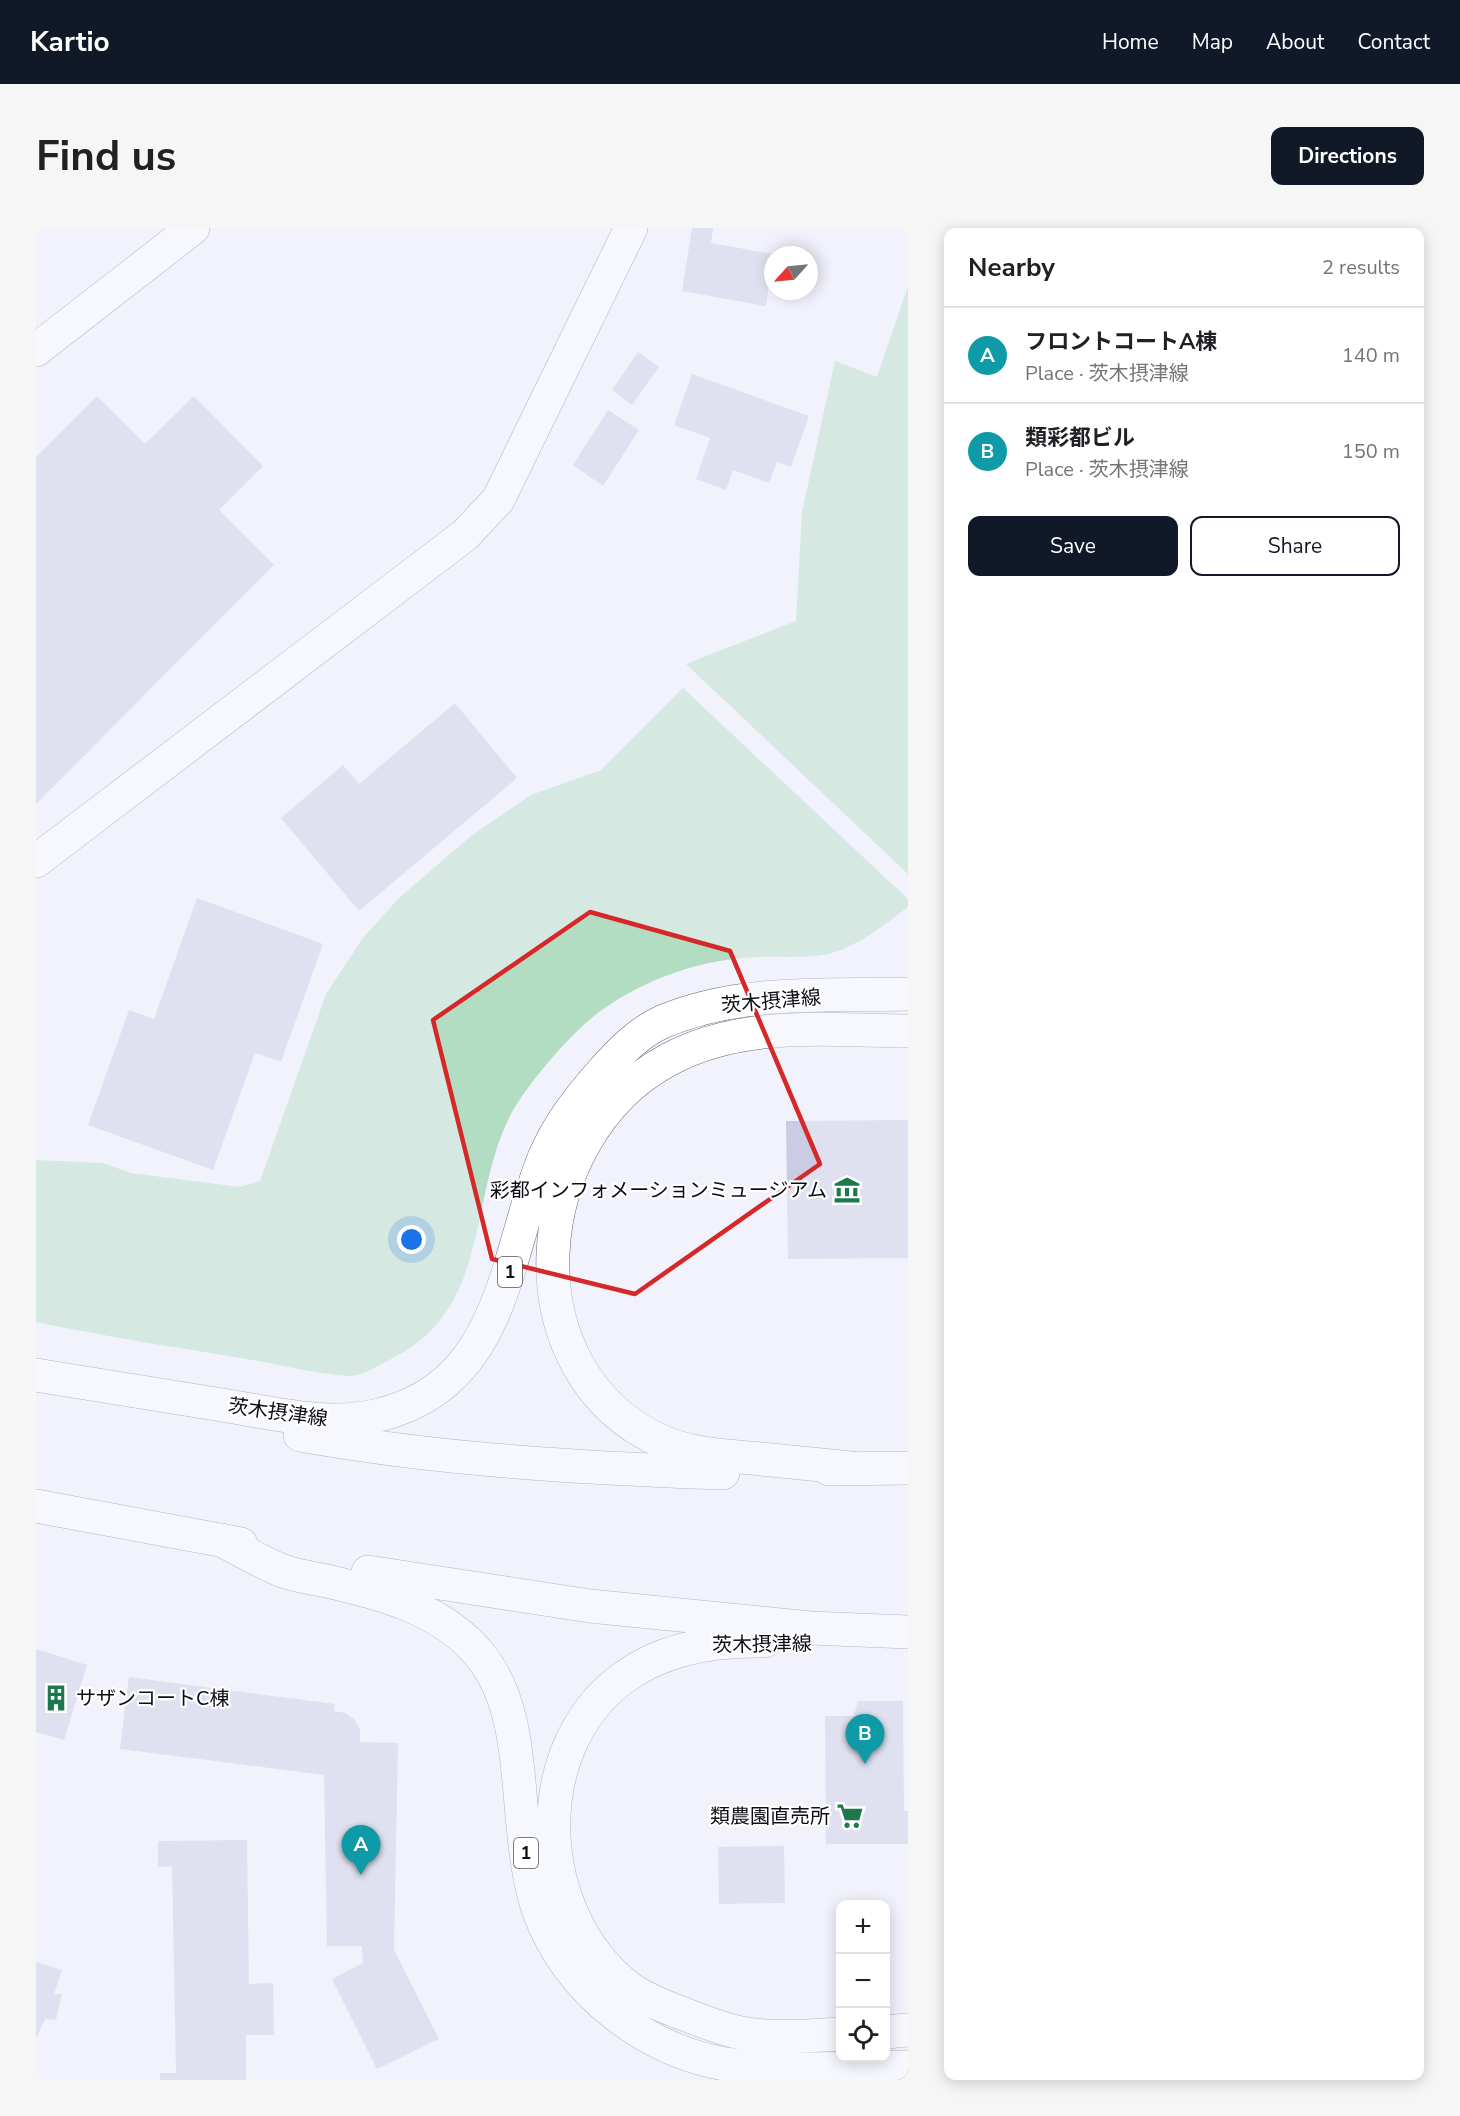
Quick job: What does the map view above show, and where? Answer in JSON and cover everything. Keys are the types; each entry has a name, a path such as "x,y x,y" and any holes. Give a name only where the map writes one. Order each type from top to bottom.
{"main road":[{"path":"36,351 193,228"},
{"path":"36,861 465,535 490,509 508,485 631,228"},
{"name":"茨木摂津線","path":"36,1375 326,1421 375,1416 401,1408 430,1392 458,1371 475,1350 489,1327 506,1287 535,1182 552,1141 585,1091 631,1042 661,1023 734,1001 773,997 908,994"},
{"name":"茨木摂津線","path":"851,1468 699,1452 663,1442 626,1421 601,1396 583,1371 568,1341 555,1287 553,1239 561,1194 585,1139 621,1096 643,1075 663,1063 695,1048 738,1035 780,1030 908,1031"},
{"name":"茨木摂津線","path":"36,1388 368,1447 421,1454 607,1468 722,1473 908,1468"},
{"name":"茨木摂津線","path":"36,1506 221,1540 402,1579 590,1606 810,1628 908,1632"},
{"name":"茨木摂津線","path":"221,1540 284,1571 363,1590 412,1605 447,1624 479,1654 500,1690 512,1731 528,1870 538,1908 551,1939 570,1969 591,1994 617,2016 655,2040 720,2062 794,2068 908,2067"},
{"name":"茨木摂津線","path":"836,2034 742,2033 666,2007 629,1988 594,1950 566,1900 556,1860 555,1797 566,1756 592,1707 622,1678 648,1663 689,1649 729,1642 908,1646"},
{"path":"890,2032 908,2030"}],"highlighted area":[{"path":"590,912 730,951 820,1164 635,1294 492,1259 433,1020"}],"green space":[{"path":"908,286 908,874 686,664 796,621 802,512 835,361 877,377"},
{"path":"683,688 908,899 908,907 862,939 832,953 806,957 738,958 697,966 638,988 590,1019 563,1045 537,1076 508,1120 495,1153 471,1255 460,1286 444,1315 420,1340 369,1370 351,1376 327,1374 36,1322 36,1160 103,1163 131,1173 240,1187 260,1181 326,994 363,938 399,898 471,836 531,795 601,770"}],"building":[{"path":"692,228 713,228 711,243 764,252 766,306 682,291"},
{"path":"638,352 659,367 632,405 612,390"},
{"path":"692,374 809,416 791,467 777,462 769,483 733,470 726,490 696,479 710,438 674,425"},
{"path":"97,396 145,444 194,396 263,466 219,510 274,565 36,804 36,457"},
{"path":"608,410 639,430 603,486 573,465"},
{"path":"455,703 517,778 359,911 281,818 343,765 359,784"},
{"path":"197,898 323,944 281,1062 255,1053 213,1170 88,1125 129,1010 154,1019"},
{"name":"彩都インフォメーションミュージアム","path":"908,1120 908,1258 788,1259 786,1121"},
{"name":"サザンコートC棟","path":"36,1649 87,1665 64,1740 36,1732"},
{"path":"129,1677 335,1704 334,1711 345,1713 355,1720 360,1730 360,1742 398,1743 394,1950 439,2039 377,2069 332,1979 363,1963 362,1946 327,1946 324,1775 120,1749"},
{"path":"858,1701 903,1701 904,1811 908,1811 908,1844 826,1844 825,1716 854,1716"},
{"path":"247,1840 249,1984 273,1983 274,2035 246,2035 246,2080 160,2080 160,2073 176,2073 172,1866 158,1867 158,1841"},
{"path":"784,1846 785,1903 719,1904 718,1847"},
{"path":"36,1962 62,1970 54,1994 62,1994 56,2020 45,2019 36,2039"}],"place":[{"name":"彩都インフォメーションミュージアム","path":"847,1190"},
{"name":"サザンコートC棟","path":"56,1698"},
{"name":"類彩都ビル","path":"865,1764"},
{"name":"類農園直売所","path":"850,1816"},
{"name":"フロントコートA棟","path":"361,1875"}]}
